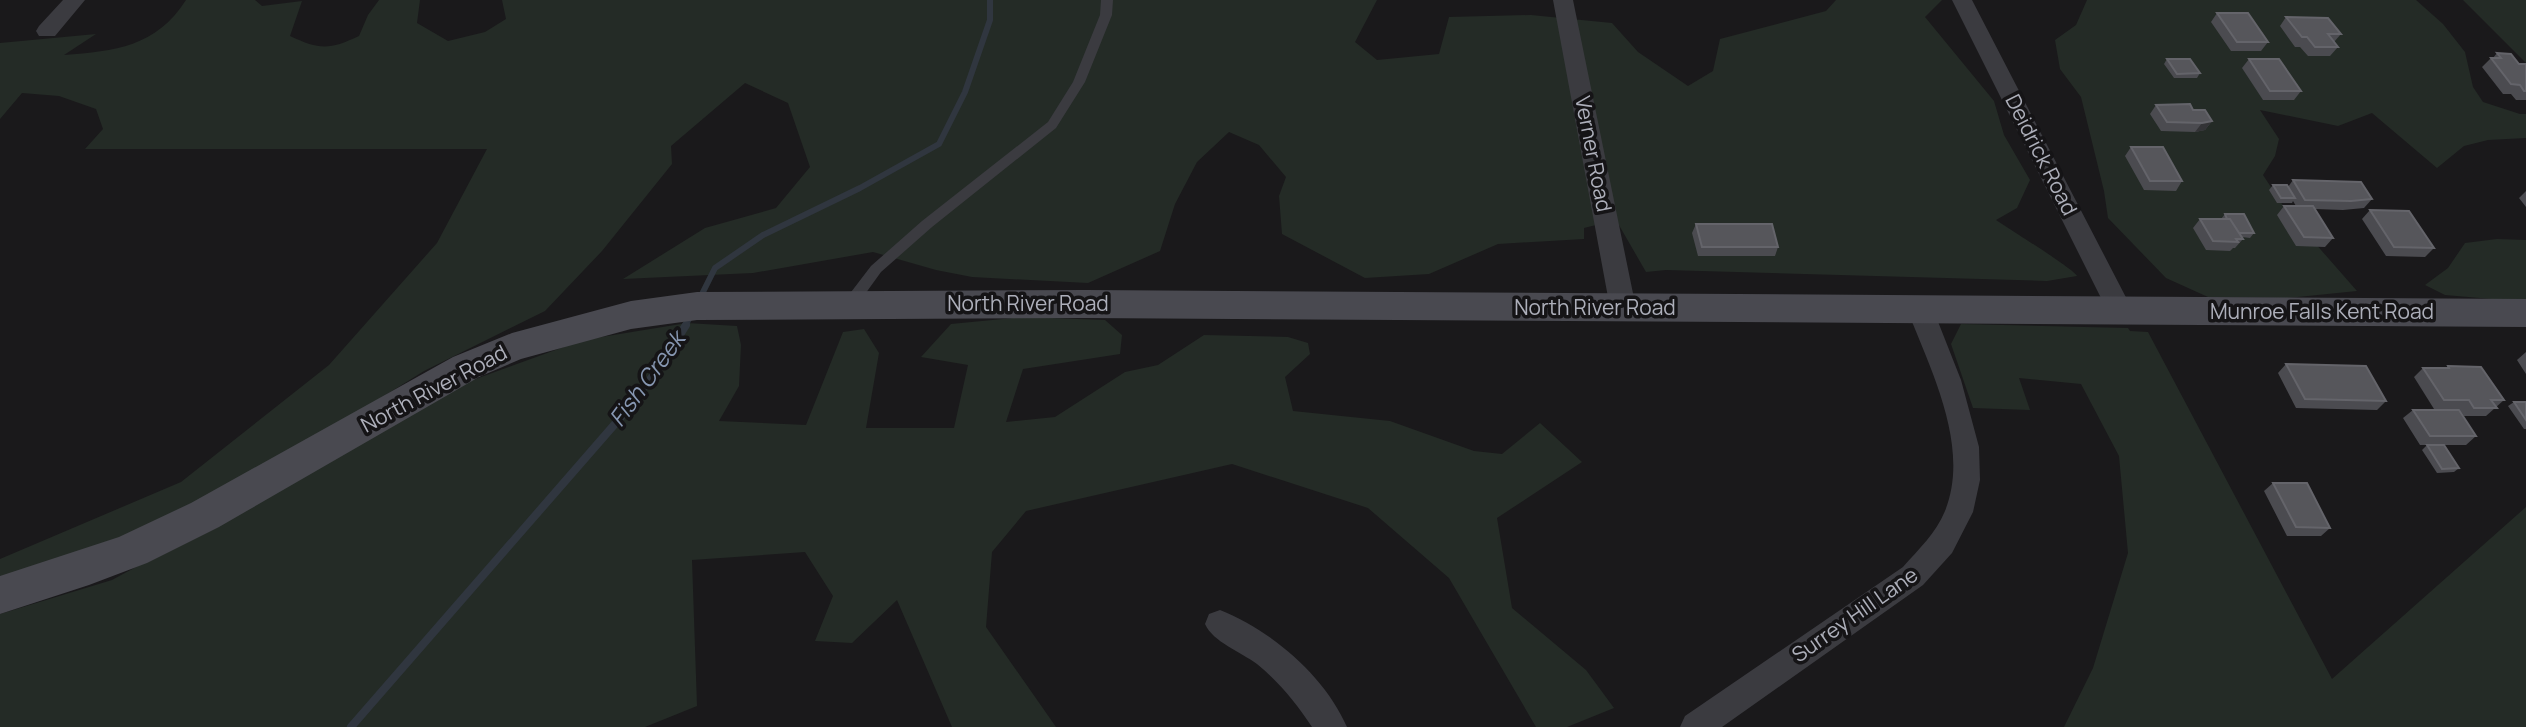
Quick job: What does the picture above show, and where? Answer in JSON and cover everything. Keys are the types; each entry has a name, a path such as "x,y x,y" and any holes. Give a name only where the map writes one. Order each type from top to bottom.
{"street":[{"path":"47,31 75,0"},
{"name":"Verner Road","path":"1563,0 1623,308"},
{"name":"Deidrick Road","path":"1962,0 2119,309"},
{"name":"North River Road","path":"0,595 134,550 205,515 466,367 524,343 631,314 698,306 749,304 2119,309"},
{"name":"Surrey Hill Lane","path":"1696,727 1913,576 1932,559 1954,529 1961,512 1967,481 1967,446 1958,411 1920,309"},
{"name":"Munroe Falls Kent Road","path":"2119,309 2526,313"},
{"path":"1220,624 1278,660 1331,727"}],"lane":[{"path":"850,304 886,260 1052,125 1079,82 1106,15 1107,0"}],"shaded area":[{"path":"186,0 255,0 262,6 302,1 290,36 317,46 332,46 359,36 368,15 379,0 420,0 417,23 448,41 485,32 506,19 502,0 1377,0 1355,42 1377,60 1439,54 1449,17 1531,15 1612,23 1638,52 1688,86 1713,71 1720,39 1826,11 1836,0 1942,0 1925,17 1994,101 2004,135 2030,180 2017,208 1996,220 2077,276 2047,281 1666,270 1646,272 1616,220 1584,228 1584,239 1498,244 1429,274 1365,278 1282,234 1279,196 1286,177 1259,145 1229,132 1197,162 1175,204 1160,251 1088,283 972,277 873,252 753,273 623,279 705,228 776,208 810,167 788,103 745,83 671,146 672,164 602,251 545,311 424,371 360,411 156,526 0,580 0,559 181,482 329,365 437,243 487,149 85,149 103,129 96,109 59,96 22,93 0,119 0,43 96,34 64,55 117,48 133,44 161,28"},
{"path":"2087,0 2416,0 2443,24 2465,52 2473,87 2483,102 2526,114 2526,138 2488,140 2464,146 2437,168 2372,113 2338,126 2260,110 2279,139 2275,156 2263,175 2286,210 2357,291 2288,298 2208,297 2166,278 2108,218 2081,97 2060,69 2055,40 2076,25"},
{"path":"2463,0 2526,0 2526,63"},
{"path":"2497,239 2526,240 2526,302 2445,295 2425,285 2448,268 2465,243"},
{"path":"1023,317 1105,320 1122,335 1120,354 1023,369 1006,422 1055,417 1125,372 1158,365 1204,335 1288,337 1308,343 1310,354 1285,377 1293,411 1390,421 1474,451 1502,454 1540,423 1582,462 1497,518 1512,608 1586,670 1614,708 1567,727 1536,727 1449,578 1368,508 1232,464 1026,511 992,552 986,627 1056,727 952,727 897,600 852,643 815,641 833,596 805,552 692,560 697,706 645,727 0,727 0,614 112,580 303,476 462,384 583,340 687,323 737,326 741,345 739,386 719,421 806,425 843,332 864,329 879,353 866,428 954,428 968,365 921,357 951,324"},
{"path":"1961,324 2128,328 2130,331 2148,332 2332,679 2526,507 2526,727 2064,727 2093,668 2128,553 2119,456 2081,384 2019,378 2030,410 1973,408 1951,344"}],"building":[{"path":"2217,13 2248,13 2268,42 2237,42"},
{"path":"2286,17 2328,18 2341,34 2328,34 2338,47 2315,47 2307,37 2302,37"},
{"path":"2497,53 2511,54 2519,64 2526,64 2526,91 2520,85 2511,84 2491,58 2501,58"},
{"path":"2167,59 2190,59 2200,73 2177,74"},
{"path":"2249,59 2279,59 2301,91 2270,91"},
{"path":"2190,104 2193,110 2205,110 2212,121 2167,122 2156,105"},
{"path":"2131,147 2163,147 2182,181 2150,181"},
{"path":"2293,180 2361,182 2372,199 2305,200"},
{"path":"2273,185 2287,185 2295,198 2281,198"},
{"path":"2284,206 2313,206 2333,238 2304,237"},
{"path":"2370,210 2409,211 2434,248 2394,247"},
{"path":"2225,214 2244,214 2254,233 2239,233"},
{"path":"2200,219 2230,219 2243,239 2236,239 2238,242 2213,241"},
{"path":"1696,224 1772,224 1778,247 1702,247"},
{"path":"2286,364 2366,366 2386,401 2305,399"},
{"path":"2448,366 2481,367 2504,400 2491,400 2497,408 2474,408 2469,400 2444,400 2423,368 2449,368"},
{"path":"2514,402 2526,402 2526,420"},
{"path":"2413,410 2459,410 2476,436 2430,436"},
{"path":"2427,445 2444,445 2459,468 2442,469"},
{"path":"2273,483 2307,483 2330,528 2296,527"}],"waterway":[{"name":"Fish Creek","path":"700,298 715,268 763,235 860,188 939,144 965,92 990,20 990,0"},
{"name":"Fish Creek","path":"685,326 691,315"},
{"name":"Fish Creek","path":"351,727 621,417 659,368 686,325"}]}
